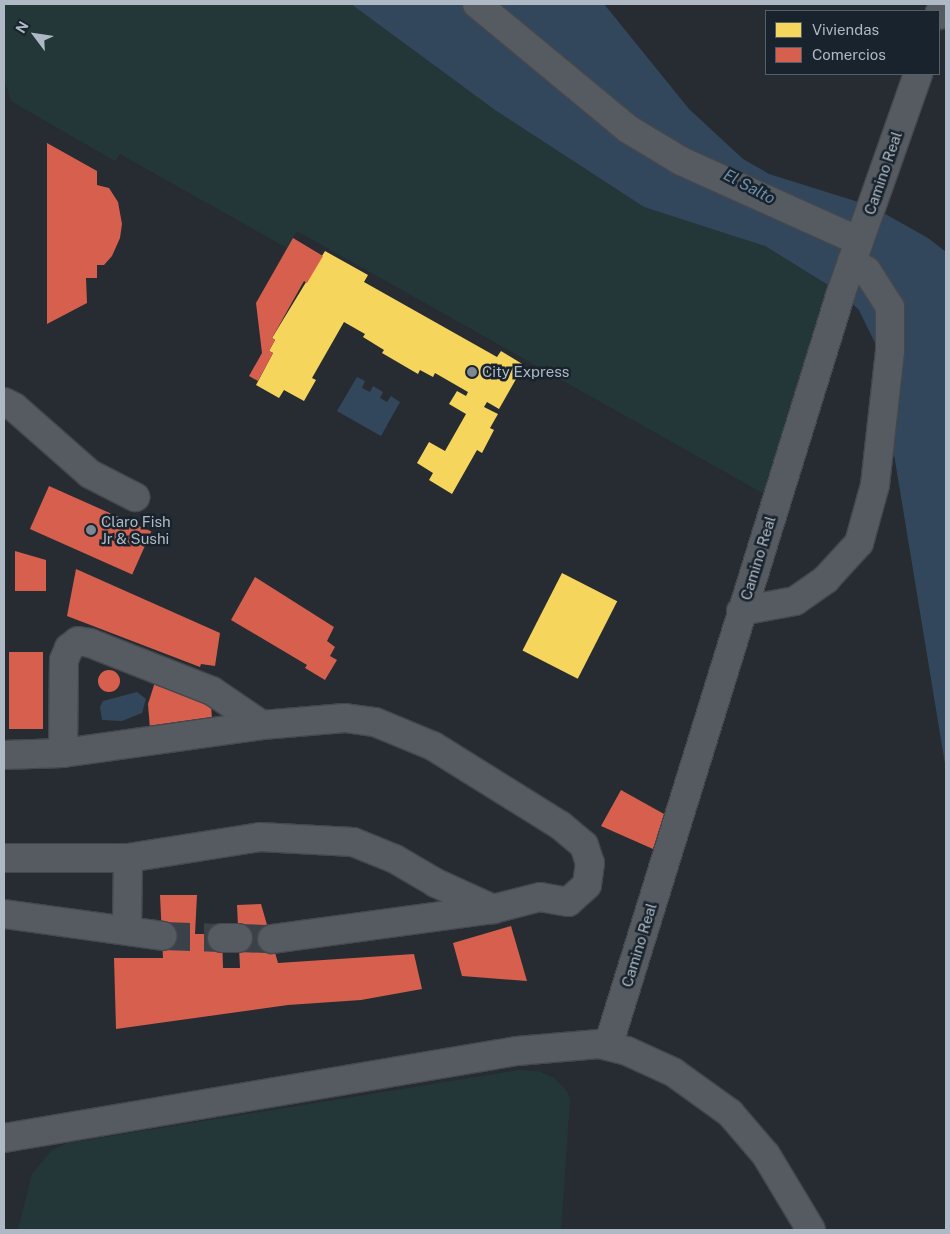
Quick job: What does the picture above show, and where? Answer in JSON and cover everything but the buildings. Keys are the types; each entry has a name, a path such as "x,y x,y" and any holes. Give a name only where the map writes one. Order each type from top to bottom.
{"street":[{"path":"477,4 628,129 681,161 855,251 890,307 890,351 875,485 859,543 826,579 795,601 741,611"},
{"name":"Camino Real","path":"608,1046 741,611 855,251 918,75"},
{"path":"4,402 14,407 90,474 135,497"},
{"path":"63,753 64,660 69,648 78,641 212,691 262,725"},
{"path":"4,755 63,753 262,725 345,718 375,722 433,746 560,826 584,845 590,863 588,885 568,902 540,897 494,909 272,939"},
{"path":"4,858 128,858 260,837 353,842 395,859 436,883 494,909"},
{"path":"127,930 128,858"},
{"path":"4,914 162,936"},
{"path":"4,1138 517,1051 579,1044 608,1046 673,1072 730,1114 766,1155 811,1230"}],"green space":[{"path":"4,4 351,4 495,110 644,207 765,246 837,291 770,497 297,231 287,248 120,154 115,161 11,101 4,79"},
{"path":"519,1070 538,1071 554,1078 567,1091 570,1100 561,1230 18,1230 32,1174 52,1150 68,1143"}],"water":[{"name":"El Salto","path":"351,4 604,4 689,109 743,159 769,174 871,206 928,238 946,252 946,770 876,345 859,310 841,293 765,246 644,207 495,110"},
{"path":"357,377 365,381 362,388 370,392 373,386 383,392 380,398 387,402 391,396 400,402 381,436 337,411"},
{"path":"137,692 146,699 142,713 122,721 102,720 100,707 103,701"}],"tunnel":[{"path":"162,936 222,938"},
{"path":"238,938 272,939"}],"place":[{"name":"City Express","path":"472,372"},
{"name":"Claro Fish Jr & Sushi","path":"91,530"}]}
